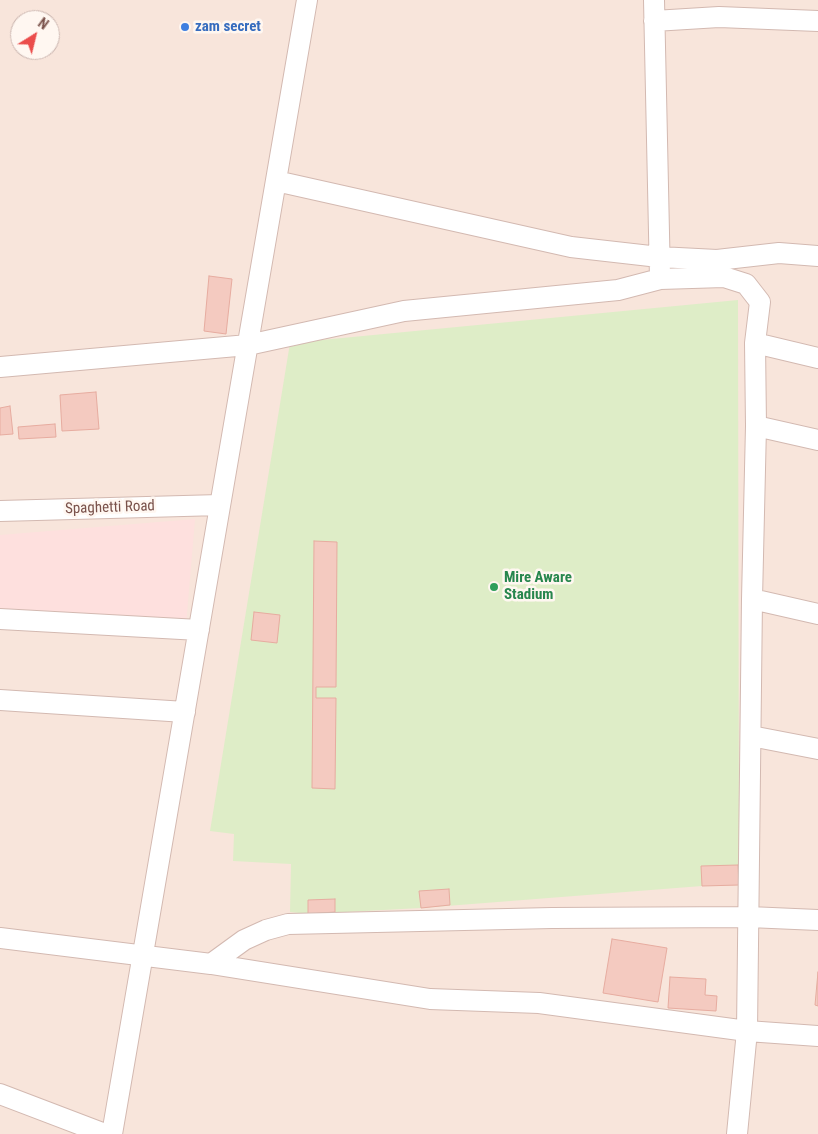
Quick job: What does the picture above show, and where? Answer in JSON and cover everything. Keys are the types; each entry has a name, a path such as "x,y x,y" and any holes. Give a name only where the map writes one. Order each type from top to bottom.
{"street":[{"path":"112,1134 307,0"},
{"path":"654,0 660,279"},
{"path":"654,21 719,17 818,21"},
{"path":"276,181 570,247 659,257 717,260 779,253 818,256"},
{"path":"0,367 248,344 404,311 618,290 660,279 724,277 746,284 760,302 755,344 756,426 747,1031 737,1134"},
{"path":"755,344 818,358"},
{"path":"756,426 818,440"},
{"name":"Spaghetti Road","path":"0,511 220,505"},
{"path":"752,599 818,614"},
{"path":"0,619 199,630"},
{"path":"0,700 185,712"},
{"path":"751,736 818,749"},
{"path":"211,964 244,940 266,930 288,924 542,918 749,917 818,920"},
{"path":"0,938 211,964 430,999 539,1003 747,1031 818,1036"},
{"path":"0,1094 105,1134"}],"shaded area":[{"path":"0,0 818,0 818,1134 0,1134"},
{"path":"195,519 186,625 0,616 0,535"}],"green space":[{"name":"Mire Aware Stadium","path":"738,300 739,885 702,886 421,908 308,914 290,912 291,864 233,861 234,834 210,831 290,343"}],"building":[{"path":"209,276 232,279 226,334 204,331"},
{"path":"96,392 99,429 62,431 60,395"},
{"path":"10,406 13,434 0,435 0,408"},
{"path":"55,424 56,437 19,439 18,427"},
{"path":"314,541 337,542 336,687 316,687 316,698 336,698 335,789 312,788"},
{"path":"254,612 280,615 277,643 251,640"},
{"path":"738,865 739,885 702,886 701,866"},
{"path":"449,889 450,905 421,908 419,891"},
{"path":"335,899 335,912 308,914 308,900"},
{"path":"612,939 667,948 658,1002 603,993"},
{"path":"818,972 818,1006 815,1005"},
{"path":"670,977 706,979 705,995 717,996 716,1011 668,1008"}],"place":[{"name":"zam secret","path":"185,27"},
{"name":"Mire Aware Stadium","path":"494,587"}]}
